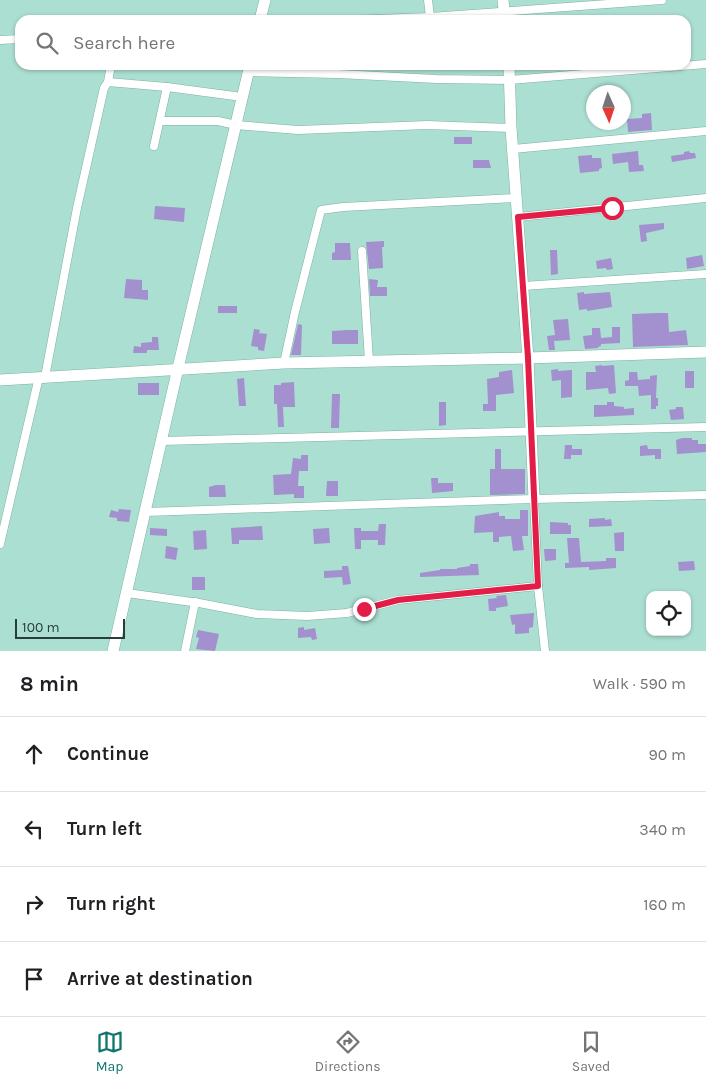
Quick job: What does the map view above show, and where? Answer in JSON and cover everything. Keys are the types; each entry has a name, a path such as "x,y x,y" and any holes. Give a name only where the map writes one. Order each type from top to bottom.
{"street":[{"path":"261,15 265,0"},
{"path":"428,0 430,15"},
{"path":"451,15 662,0"},
{"path":"0,40 15,39"},
{"path":"691,65 706,64"},
{"path":"0,544 42,377 77,208 109,70"},
{"path":"113,651 249,70"},
{"path":"267,70 436,79 510,80 632,70"},
{"path":"509,70 511,128 528,358 538,586 545,651"},
{"path":"108,82 167,87 242,97"},
{"path":"154,146 167,87"},
{"path":"161,120 218,121 236,125 298,130 427,125 511,128"},
{"path":"513,149 706,131"},
{"path":"284,363 321,210 342,207 516,198"},
{"path":"518,217 706,198"},
{"path":"362,251 369,362"},
{"path":"523,286 706,274"},
{"path":"0,380 284,363 706,352"},
{"path":"162,441 706,427"},
{"path":"146,512 706,495"},
{"path":"127,593 195,602 257,614 307,616 346,613 398,600 538,586"},
{"path":"185,651 195,602"}],"building":[{"path":"651,113 652,130 628,132 628,130 631,130 631,119 642,118 642,114"},
{"path":"454,137 472,137 472,144 454,144"},
{"path":"638,151 639,165 643,165 644,171 629,172 628,162 613,164 612,154"},
{"path":"689,151 690,153 695,153 696,158 672,162 671,156 684,154 684,152"},
{"path":"592,155 592,158 601,158 602,168 599,171 580,173 578,156"},
{"path":"473,160 489,160 491,168 473,168"},
{"path":"155,206 185,208 184,222 154,219"},
{"path":"664,223 664,229 646,233 647,241 641,242 639,225"},
{"path":"384,241 384,247 382,247 383,268 369,269 366,242"},
{"path":"335,243 350,243 351,260 332,260 332,253 335,252"},
{"path":"550,250 557,250 558,274 551,275"},
{"path":"702,255 704,266 687,269 686,258"},
{"path":"611,258 613,269 597,269 596,261"},
{"path":"126,279 142,280 142,290 148,290 148,300 124,298"},
{"path":"369,279 378,280 377,287 387,287 387,296 370,296"},
{"path":"584,292 584,294 610,292 612,307 587,311 587,309 579,310 577,293"},
{"path":"218,306 237,306 237,313 218,313"},
{"path":"668,313 669,332 686,330 688,345 633,347 632,314"},
{"path":"568,319 570,340 554,341 555,350 549,350 547,336 555,335 553,320"},
{"path":"298,324 302,325 301,355 291,355"},
{"path":"612,327 620,327 620,343 601,344 598,348 585,349 583,336 592,335 592,328 600,328 601,338 612,337"},
{"path":"254,329 260,330 259,333 267,334 264,351 258,350 258,347 251,346"},
{"path":"358,330 358,344 332,344 332,331"},
{"path":"152,337 158,337 159,350 147,350 147,353 133,353 134,346 141,347 141,343 152,342"},
{"path":"614,365 616,393 609,394 608,388 586,390 586,372 596,372 595,366"},
{"path":"558,369 558,371 572,370 572,397 561,398 561,380 552,381 551,370"},
{"path":"512,370 514,393 496,395 496,411 483,411 483,404 488,404 487,379 499,377 499,372"},
{"path":"685,371 694,371 694,388 685,388"},
{"path":"629,372 637,372 638,380 650,379 650,376 657,375 656,398 658,398 658,406 656,406 656,409 651,409 651,395 639,396 638,386 625,386 625,381 629,380"},
{"path":"244,378 246,406 239,406 237,379"},
{"path":"294,382 295,407 283,407 284,427 278,427 277,404 274,404 274,385"},
{"path":"138,383 159,383 159,395 138,395"},
{"path":"332,394 340,394 339,428 331,428"},
{"path":"439,402 446,402 446,425 439,426"},
{"path":"607,402 614,402 614,406 624,407 624,409 634,408 634,415 594,417 594,405 607,405"},
{"path":"676,407 683,407 684,419 671,420 669,410 676,409"},
{"path":"692,438 692,440 698,440 698,444 706,444 706,452 677,454 676,440"},
{"path":"565,445 572,445 572,449 582,449 582,455 571,455 571,459 564,459"},
{"path":"647,445 648,449 661,449 661,459 655,459 655,455 640,456 640,446"},
{"path":"495,449 501,449 501,469 525,469 525,494 490,495 490,469 495,469"},
{"path":"301,455 308,455 308,471 299,471 298,486 304,486 304,498 294,498 294,494 274,495 273,475 291,474 293,458 301,459"},
{"path":"431,478 438,478 438,483 453,483 453,491 432,493"},
{"path":"327,481 338,481 338,496 326,496"},
{"path":"225,485 226,497 209,497 209,487"},
{"path":"119,509 131,510 129,522 117,521 117,518 109,517 111,510 118,512"},
{"path":"520,510 528,510 528,536 522,536 524,550 513,551 511,536 499,537 499,542 493,542 493,532 474,533 475,516 499,512 499,516 505,516 505,519 520,519"},
{"path":"605,518 605,520 611,519 612,526 589,527 589,519"},
{"path":"550,522 568,523 568,525 571,525 571,534 550,534"},
{"path":"379,524 386,524 385,545 378,545 378,540 361,540 361,549 355,549 354,528 361,528 361,531 378,531"},
{"path":"262,526 263,540 239,540 239,544 232,544 231,528"},
{"path":"150,528 167,529 167,536 150,535"},
{"path":"329,528 330,543 314,544 313,529"},
{"path":"206,530 207,549 194,550 193,531"},
{"path":"624,532 624,551 615,551 614,533"},
{"path":"567,538 579,538 581,562 606,561 606,558 616,558 616,568 589,570 589,567 565,568 565,563 569,563"},
{"path":"166,546 178,548 176,560 165,558"},
{"path":"544,549 556,549 556,560 545,561"},
{"path":"694,561 695,570 679,571 678,562"},
{"path":"470,564 478,564 479,575 420,577 420,573 440,569 457,569 470,566"},
{"path":"342,566 348,566 351,584 343,585 342,577 324,578 324,571 342,570"},
{"path":"192,577 205,577 205,590 192,590"},
{"path":"506,595 508,606 496,608 496,611 489,611 488,599"},
{"path":"534,613 533,627 529,628 529,633 515,634 515,624 512,625 510,615"},
{"path":"304,627 304,630 315,628 317,639 312,640 311,637 298,638 298,628"},
{"path":"198,630 219,634 215,651 196,649 199,638 196,637"}],"route":[{"path":"364,609 398,600 538,586 528,358 518,217 612,208"}]}
